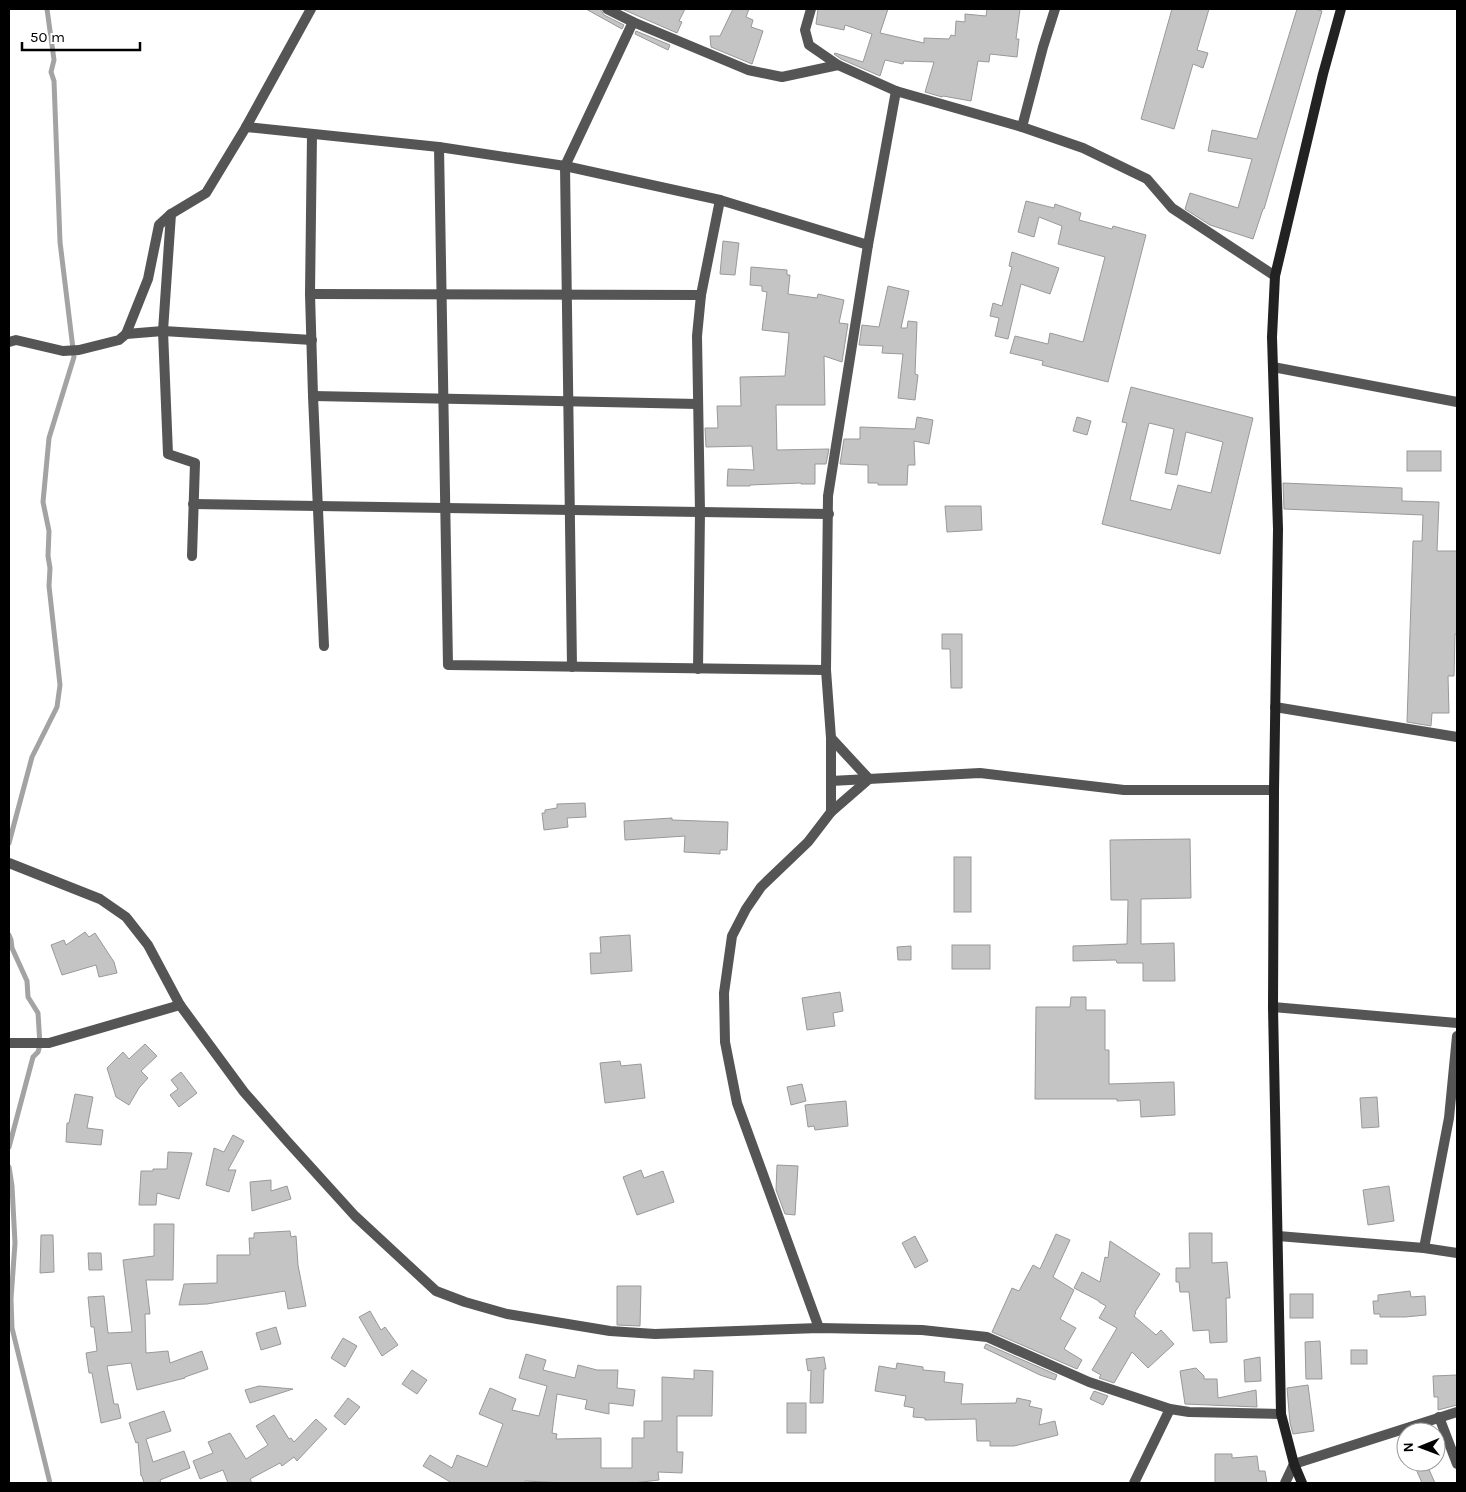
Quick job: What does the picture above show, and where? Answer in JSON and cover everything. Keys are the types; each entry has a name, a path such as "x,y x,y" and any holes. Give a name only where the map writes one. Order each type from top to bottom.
{"main road":[{"path":"1302,1483 1294,1464 1281,1414 1273,1007 1278,529 1272,337 1275,276 1323,74 1341,9"}],"street":[{"path":"9,342 16,340 63,351 79,350 119,340 126,334 148,279 159,225 171,214 206,193 246,128 311,9"},
{"path":"607,9 633,22 748,70 782,77 838,64"},
{"path":"811,9 805,30 809,45 838,64 896,91 1022,127 1083,148 1146,179 1172,208 1275,276"},
{"path":"1022,127 1055,9"},
{"path":"572,667 565,166 633,22"},
{"path":"831,812 831,738 826,670 828,496 868,245 896,91"},
{"path":"246,128 439,147 565,166 720,200 868,245"},
{"path":"312,134 310,294 324,646"},
{"path":"439,147 448,665 826,670"},
{"path":"698,668 700,512 697,336 702,295 720,200"},
{"path":"171,214 163,331 168,454 195,463 192,556"},
{"path":"310,294 702,295"},
{"path":"126,334 163,331 312,340"},
{"path":"1273,367 1457,402"},
{"path":"313,396 698,404"},
{"path":"193,504 829,514"},
{"path":"1275,707 1457,737"},
{"path":"831,738 869,779"},
{"path":"831,781 980,773 1124,790 1274,790"},
{"path":"819,1328 737,1103 725,1042 724,993 732,936 746,909 762,887 808,842 831,812 869,779"},
{"path":"10,864 100,899 126,917 148,945 180,1005 244,1092 355,1216 436,1291 465,1302 507,1314 610,1331 655,1334 819,1328 922,1330 987,1337 1089,1382 1170,1409 1189,1412 1281,1414"},
{"path":"9,1043 50,1043 180,1005"},
{"path":"1273,1007 1457,1023"},
{"path":"1424,1248 1448,1118 1457,1036"},
{"path":"1278,1236 1424,1248 1457,1253"},
{"path":"1134,1483 1170,1409"},
{"path":"1285,1483 1294,1464 1457,1412"},
{"path":"1439,1417 1457,1464"}],"building":[{"path":"586,9 600,9 604,15 624,25 622,29"},
{"path":"622,9 685,9 679,21 682,22 677,33"},
{"path":"733,9 749,9 746,17 753,20 751,27 763,31 752,64 711,47 710,36 720,36"},
{"path":"818,9 888,9 880,33 924,43 924,38 949,39 951,35 955,36 956,21 965,22 965,14 986,16 987,9 1020,9 1016,39 1019,39 1017,57 990,54 989,62 978,61 971,101 942,97 925,92 934,62 904,61 903,64 885,60 880,76 841,59 834,54 863,62 872,34 845,25 844,30 816,24"},
{"path":"1172,9 1209,9 1197,50 1208,53 1203,68 1193,64 1174,129 1141,119"},
{"path":"1297,9 1322,11 1264,209 1253,239 1210,225 1185,209 1190,193 1238,208 1252,159 1208,151 1212,130 1257,139"},
{"path":"636,31 670,45 668,50 635,34"},
{"path":"1026,201 1054,208 1055,204 1081,213 1079,220 1112,229 1113,226 1146,235 1108,382 1042,365 1043,361 1010,353 1015,336 1048,344 1050,333 1083,342 1105,257 1058,244 1062,226 1039,217 1034,237 1018,232"},
{"path":"723,241 739,243 735,275 720,274"},
{"path":"1012,252 1059,268 1050,294 1021,284 1008,339 995,336 999,318 990,316 993,303 1002,306 1012,267 1009,266"},
{"path":"751,267 787,270 787,275 790,275 788,294 817,298 818,294 844,300 839,323 848,324 842,362 824,356 825,405 776,405 777,450 829,449 826,464 815,464 815,484 727,486 728,469 754,470 752,446 706,447 705,428 718,428 717,406 741,406 740,377 785,376 789,333 762,330 767,292 762,291 762,286 750,285"},
{"path":"888,286 909,291 901,328 907,328 908,321 917,322 915,374 918,375 915,400 898,398 903,354 882,353 883,346 859,345 862,325 879,327"},
{"path":"1131,387 1253,418 1220,554 1102,524 1127,423 1122,422","holes":["1149,423 1174,429 1165,473 1177,475 1186,432 1223,442 1211,493 1178,485 1171,510 1130,500"]},
{"path":"917,417 933,420 929,444 914,441 915,465 908,465 907,485 868,483 868,465 840,464 844,439 860,439 860,427 915,429"},
{"path":"1077,417 1091,421 1087,435 1073,431"},
{"path":"1407,451 1441,451 1441,471 1407,471"},
{"path":"1283,483 1402,488 1402,501 1439,502 1437,551 1457,551 1457,634 1455,634 1454,676 1448,676 1449,713 1432,713 1431,726 1407,722 1413,541 1422,541 1423,515 1284,509"},
{"path":"945,506 981,506 982,530 947,532"},
{"path":"942,634 962,634 962,688 951,688 950,649 942,649"},
{"path":"585,803 586,817 567,818 568,827 544,830 542,813 545,813 545,810 557,808 557,804"},
{"path":"672,818 672,820 728,822 727,850 720,850 720,854 684,852 685,836 625,840 624,821"},
{"path":"1190,839 1191,898 1141,899 1141,944 1174,943 1175,981 1143,981 1143,963 1117,963 1116,960 1073,961 1073,946 1127,944 1128,900 1111,900 1110,840"},
{"path":"954,857 971,857 971,912 954,912"},
{"path":"85,932 89,937 95,933 114,962 117,973 99,977 96,965 62,975 51,945 64,940 66,945"},
{"path":"630,935 632,971 591,974 590,953 601,953 600,937"},
{"path":"952,945 990,945 990,969 952,969"},
{"path":"911,946 911,960 898,960 897,947"},
{"path":"840,992 843,1011 833,1013 835,1026 807,1030 802,998"},
{"path":"1071,997 1086,997 1086,1010 1105,1010 1105,1050 1109,1050 1109,1084 1174,1082 1175,1115 1141,1117 1140,1100 1035,1099 1036,1007 1070,1007"},
{"path":"145,1044 157,1056 141,1071 148,1078 139,1088 129,1105 116,1097 107,1068 123,1052 129,1059"},
{"path":"620,1061 621,1066 641,1064 645,1098 605,1103 600,1063"},
{"path":"181,1072 197,1093 179,1107 170,1095 178,1089 171,1080"},
{"path":"802,1084 806,1101 791,1105 787,1087"},
{"path":"75,1094 93,1097 87,1128 103,1130 101,1145 66,1142 67,1123 69,1123"},
{"path":"1377,1097 1379,1127 1362,1128 1360,1098"},
{"path":"846,1101 848,1126 815,1130 814,1126 808,1127 805,1105"},
{"path":"233,1135 244,1141 228,1170 236,1170 229,1192 206,1185 214,1148 224,1152"},
{"path":"168,1152 192,1153 179,1199 157,1193 156,1205 139,1205 141,1171 167,1169"},
{"path":"777,1165 798,1166 795,1215 785,1214 776,1190"},
{"path":"641,1170 644,1178 663,1171 674,1202 637,1215 623,1177"},
{"path":"271,1180 271,1191 287,1186 291,1199 252,1211 250,1182"},
{"path":"1389,1186 1394,1221 1368,1225 1363,1190"},
{"path":"154,1224 174,1224 173,1280 146,1280 150,1314 145,1314 146,1353 168,1351 170,1363 202,1351 208,1369 185,1378 137,1390 131,1363 107,1366 114,1404 118,1404 121,1418 101,1423 92,1373 89,1373 86,1353 97,1351 94,1327 91,1327 88,1297 104,1296 108,1333 132,1332 123,1260 154,1256"},
{"path":"290,1231 291,1237 296,1236 298,1265 306,1306 288,1309 285,1291 207,1304 179,1305 184,1284 217,1283 217,1255 250,1255 249,1238 254,1238 254,1233"},
{"path":"1189,1233 1212,1233 1212,1263 1227,1262 1230,1298 1226,1298 1227,1342 1210,1343 1209,1330 1193,1331 1189,1292 1180,1292 1179,1282 1176,1282 1176,1268 1190,1268"},
{"path":"1056,1234 1070,1240 1053,1277 1074,1290 1060,1319 1076,1328 1064,1349 1082,1360 1077,1369 992,1332 1012,1288 1019,1291 1033,1265 1040,1269"},
{"path":"41,1235 53,1235 54,1272 40,1273"},
{"path":"915,1236 928,1261 915,1268 902,1243"},
{"path":"1110,1241 1160,1274 1134,1316 1156,1335 1161,1330 1174,1344 1148,1368 1132,1352 1114,1383 1099,1378 1101,1375 1092,1370 1117,1328 1099,1318 1106,1306 1074,1288 1082,1272 1100,1282 1105,1257 1108,1258"},
{"path":"88,1253 101,1253 102,1270 89,1270"},
{"path":"617,1286 641,1286 640,1326 617,1325"},
{"path":"1410,1291 1411,1297 1425,1296 1426,1315 1380,1317 1380,1314 1374,1314 1373,1301 1378,1301 1378,1295"},
{"path":"1290,1294 1313,1294 1313,1318 1290,1318"},
{"path":"370,1311 381,1330 385,1327 398,1345 382,1356 359,1317"},
{"path":"276,1327 281,1344 261,1350 256,1333"},
{"path":"343,1338 357,1346 345,1367 331,1358"},
{"path":"1320,1341 1322,1379 1306,1379 1305,1342"},
{"path":"986,1344 1057,1375 1055,1380 1040,1375 984,1348"},
{"path":"1351,1350 1367,1350 1367,1364 1351,1364"},
{"path":"526,1354 546,1360 543,1370 575,1378 578,1365 597,1370 618,1370 617,1388 635,1390 633,1406 609,1403 609,1414 585,1409 587,1400 557,1394 552,1433 557,1434 556,1439 601,1438 601,1468 632,1468 632,1438 644,1438 644,1421 662,1421 662,1377 694,1379 694,1370 713,1371 712,1416 677,1416 677,1452 683,1452 682,1473 658,1472 659,1480 633,1483 525,1481 524,1483 452,1483 423,1466 430,1455 452,1468 457,1455 487,1467 503,1424 479,1414 490,1388 516,1399 512,1410 539,1416 547,1386 519,1378"},
{"path":"824,1357 826,1369 824,1369 823,1403 810,1403 811,1370 808,1371 806,1359"},
{"path":"1260,1357 1261,1381 1245,1382 1244,1360"},
{"path":"897,1363 923,1367 923,1370 945,1372 944,1382 963,1384 961,1404 1016,1403 1017,1398 1031,1401 1029,1406 1042,1409 1039,1425 1055,1421 1058,1435 1014,1446 990,1446 990,1441 977,1441 976,1419 925,1420 925,1418 913,1417 914,1408 904,1406 906,1396 875,1391 879,1366 896,1369"},
{"path":"1196,1368 1204,1376 1204,1379 1217,1379 1218,1398 1256,1390 1257,1407 1185,1404 1180,1371"},
{"path":"412,1370 427,1380 417,1394 402,1384"},
{"path":"1457,1375 1457,1405 1438,1410 1438,1397 1434,1397 1433,1376"},
{"path":"1308,1385 1314,1431 1293,1434 1290,1423 1287,1388"},
{"path":"259,1386 293,1389 250,1403 245,1390"},
{"path":"1094,1391 1108,1396 1103,1405 1090,1399"},
{"path":"348,1398 360,1407 345,1425 334,1416"},
{"path":"787,1403 806,1403 806,1433 787,1433"},
{"path":"164,1411 171,1431 146,1439 153,1462 184,1451 190,1468 160,1480 161,1483 144,1483 141,1476 138,1442 136,1443 129,1423"},
{"path":"274,1415 289,1439 291,1438 294,1442 316,1419 327,1429 297,1461 294,1457 282,1466 280,1463 250,1479 252,1483 228,1483 223,1470 200,1479 193,1461 213,1453 208,1442 230,1433 246,1459 268,1445 256,1426"},
{"path":"1215,1454 1232,1454 1232,1458 1257,1456 1259,1471 1265,1471 1267,1483 1215,1483"},
{"path":"1417,1472 1430,1472 1435,1483 1422,1483"}],"waterway":[{"path":"9,843 32,757 57,707 60,685 49,586 49,531 43,502 49,438 74,357 60,242 54,81 51,72 54,60 47,9"},
{"path":"9,935 12,948 27,981 28,997 38,1013 40,1045 38,1052 33,1057 9,1147"},
{"path":"9,1167 15,1243 11,1299 12,1328 50,1483"}]}
